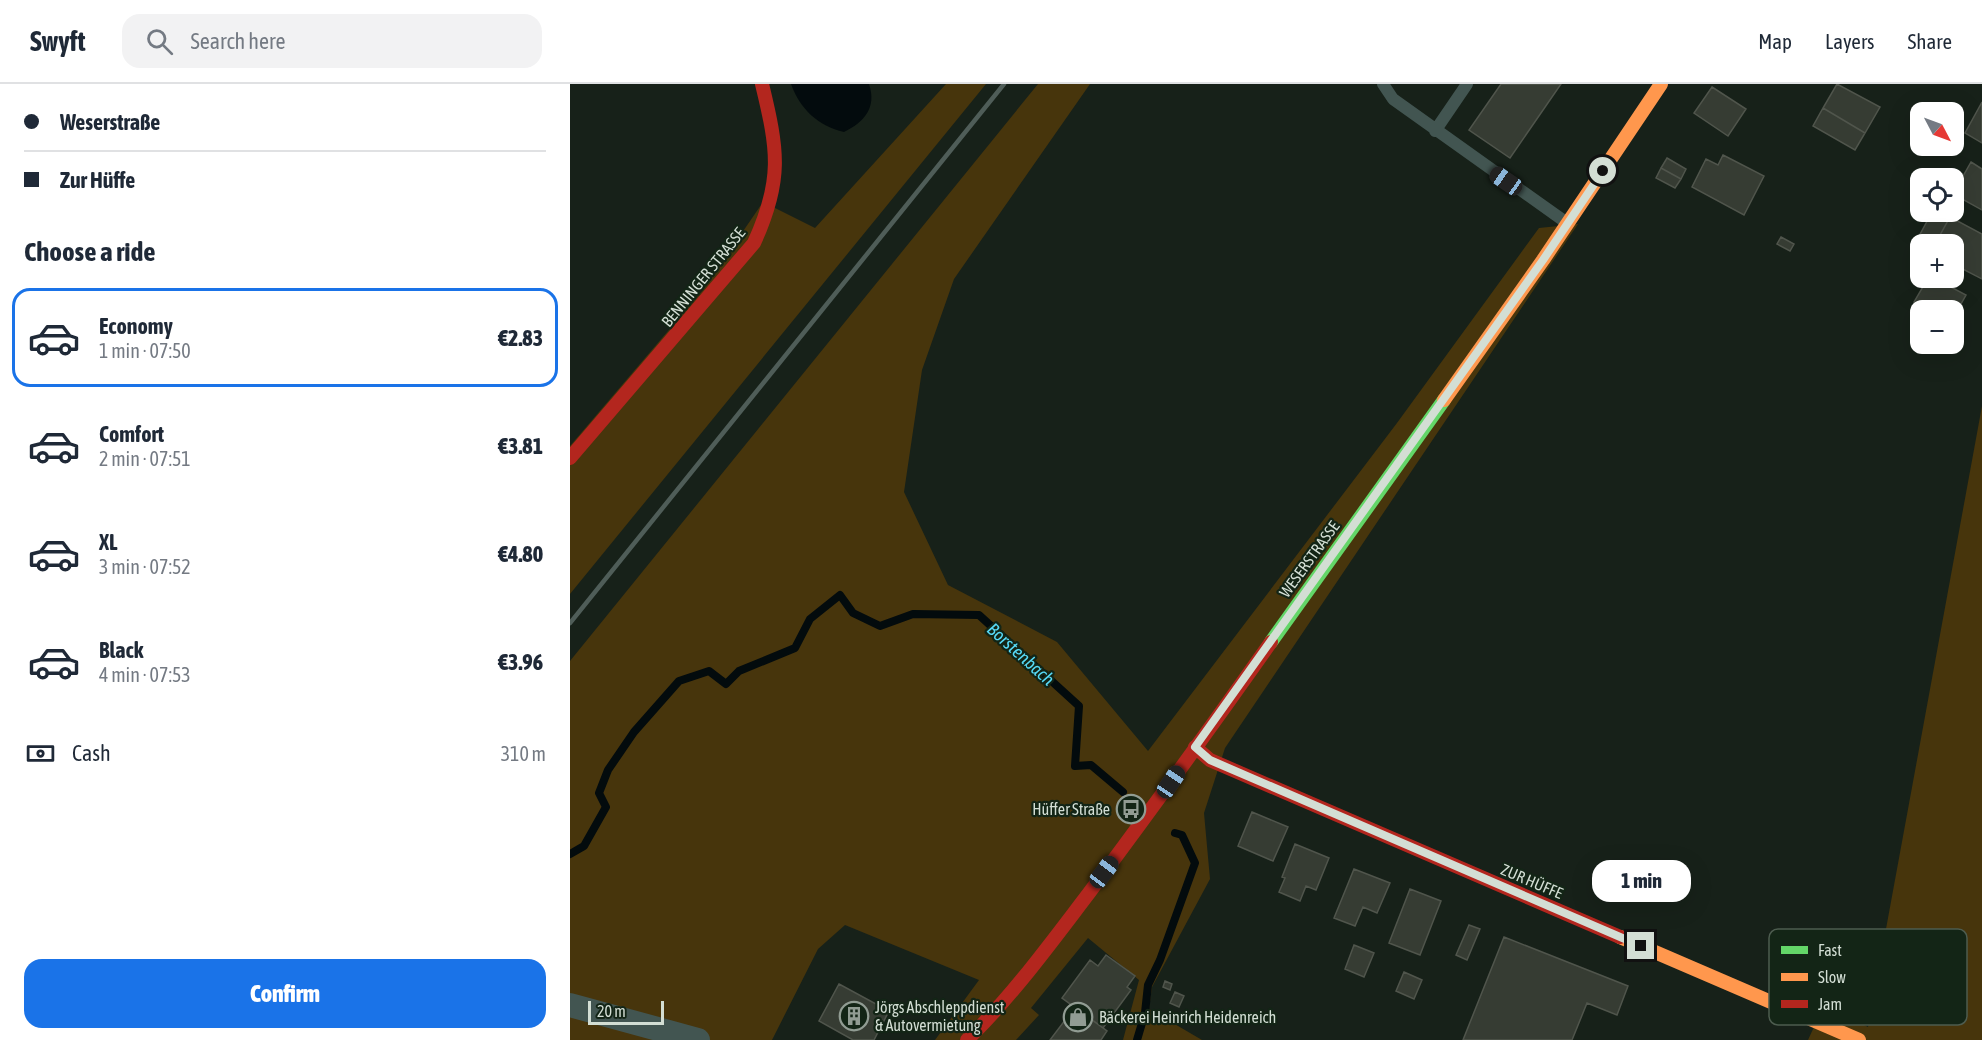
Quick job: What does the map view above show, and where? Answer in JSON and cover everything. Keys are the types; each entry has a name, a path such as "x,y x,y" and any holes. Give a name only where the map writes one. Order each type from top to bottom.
{"street":[{"name":"BENNINGER STRASSE","path":"570,458 754,243 771,210 778,174 774,132 762,84"},
{"name":"WESERSTRASSE","path":"968,1040 997,1011 1159,800 1568,224 1661,84"},
{"name":"ZUR HÜFFE","path":"1195,747 1210,760 1769,1001"},
{"path":"570,1005 698,1040"},
{"name":"ZUR HÜFFE","path":"1824,1025 1859,1040"}],"lane":[{"path":"1383,84 1392,99 1568,224"},
{"path":"1435,131 1467,84"}],"shaded area":[{"path":"791,84 869,84 870,107 863,119 844,132 818,121 811,115 799,101"},
{"path":"946,84 986,84 570,594 570,446 703,290 763,202 815,228"},
{"path":"1038,84 1090,84 954,279 922,370 904,492 948,585 1057,642 1148,751 1397,423 1539,228 1578,224 1225,748 1204,813 1210,879 1152,987 1149,1009 1202,1040 1123,1040 1139,980 1088,938 1031,1008 1039,1015 1016,1040 935,1040 979,980 845,925 818,949 772,1040 570,1040 570,661"},
{"path":"1982,406 1982,1040 1808,1040 1815,1025 1864,1025 1868,1027 1868,1025 1967,1025 1967,929 1886,929"}],"building":[{"path":"1501,84 1561,84 1510,158 1469,130"},
{"path":"1837,84 1880,107 1865,133 1823,108"},
{"path":"1712,87 1746,109 1728,136 1694,113"},
{"path":"1982,102 1982,143 1965,133"},
{"path":"1823,108 1865,133 1855,150 1813,126"},
{"path":"1723,155 1764,176 1744,215 1692,187 1706,159 1718,165"},
{"path":"1667,158 1686,169 1681,179 1661,168"},
{"path":"1971,162 1982,169 1982,210 1964,200 1964,174"},
{"path":"1661,168 1681,179 1675,188 1656,178"},
{"path":"1927,222 1947,222 1941,234 1920,234"},
{"path":"1947,222 1959,222 1982,234 1982,279 1964,270 1964,234 1941,234"},
{"path":"1781,237 1794,244 1790,251 1777,244"},
{"path":"1922,288 1953,288 1966,295 1963,300 1915,300"},
{"path":"1252,812 1288,827 1273,861 1238,846"},
{"path":"1295,844 1329,858 1316,890 1306,886 1300,901 1279,892 1285,878 1282,877"},
{"path":"1354,869 1390,883 1377,913 1363,907 1355,926 1334,918"},
{"path":"1410,889 1441,901 1420,955 1389,943"},
{"path":"1469,925 1480,929 1467,960 1456,955"},
{"path":"1504,937 1628,986 1617,1015 1587,1003 1572,1040 1463,1040"},
{"path":"1354,945 1374,953 1364,977 1345,969"},
{"path":"1106,955 1135,976 1127,987 1131,990 1103,1028 1062,998 1090,960 1098,966"},
{"path":"1404,972 1422,980 1414,999 1396,991"},
{"path":"1165,981 1172,984 1170,990 1163,987"},
{"name":"Jörgs Abschleppdienst & Autovermietung","path":"839,984 889,1011 874,1040 853,1040 819,1021"},
{"path":"1175,992 1184,996 1179,1007 1170,1003"},
{"name":"Bäckerei Heinrich Heidenreich","path":"1075,1007 1107,1031 1101,1040 1050,1040"}],"waterway":[{"name":"Borstenbach","path":"570,854 584,846 606,807 599,793 608,770 634,732 679,681 709,671 726,684 739,671 795,648 810,619 840,595 853,613 880,626 913,614 979,615 1079,706 1075,766 1091,765 1123,792"},
{"name":"Borstenbach","path":"1137,1040 1145,1013 1148,985 1160,960 1195,863 1182,835 1175,833"}],"railway":[{"path":"570,623 1004,84"}],"traffic: fast":[{"path":"1271,642 1444,400"}],"traffic: slow":[{"path":"1444,400 1543,260 1661,84"},
{"path":"1620,937 1769,1001"},
{"path":"1824,1025 1859,1040"}],"traffic: jam":[{"path":"570,458 754,243 770,201 775,165 772,128 762,84"},
{"path":"967,1040 1016,987 1060,931 1158,800 1271,642"},
{"path":"1195,747 1210,760 1620,937"}],"place":[{"name":"Hüffer Straße","path":"1131,809"},
{"name":"Jörgs Abschleppdienst & Autovermietung","path":"854,1016"},
{"name":"Bäckerei Heinrich Heidenreich","path":"1078,1017"}],"route":[{"path":"1603,171 1543,260 1195,747 1210,760 1641,946"}]}
